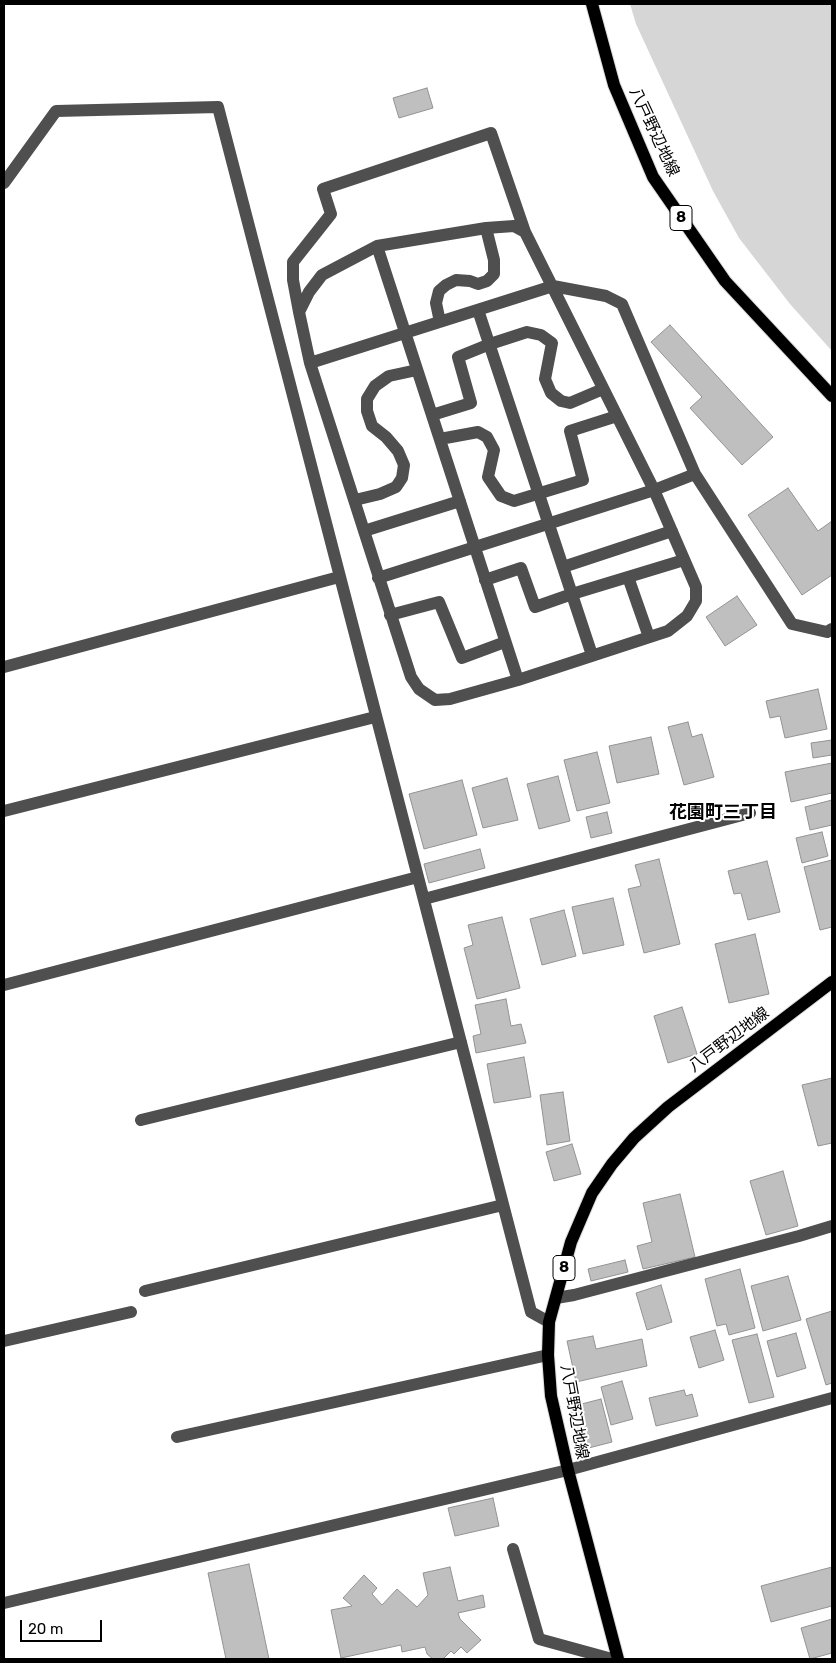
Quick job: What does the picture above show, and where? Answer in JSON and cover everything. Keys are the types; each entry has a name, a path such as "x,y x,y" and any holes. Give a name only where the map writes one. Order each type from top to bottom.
{"main road":[{"name":"八戸野辺地線","path":"592,4 614,85 653,177 725,281 832,396"},
{"name":"八戸野辺地線","path":"618,1659 568,1470 551,1396 548,1355 549,1322 571,1242 580,1216 592,1194 612,1164 634,1138 668,1107 832,982"}],"street":[{"path":"4,183 56,112 218,106 375,717 531,1312 549,1322"},
{"path":"491,133 525,232 553,286 654,490 696,587 696,601 687,616 668,631 518,680 450,699 435,700 419,689 411,677 378,578 310,363 293,280 293,262 331,214 323,188 491,133"},
{"path":"299,312 309,292 322,275 377,246 486,228 514,226 525,232"},
{"path":"440,322 436,303 439,291 456,280 470,281 478,284 487,281 494,274 494,260 486,228"},
{"path":"377,246 518,680"},
{"path":"310,363 553,286 606,296 622,304 695,474 792,624 827,632 832,629"},
{"path":"478,310 592,655"},
{"path":"432,415 471,404 458,357 528,332 542,335 552,344 546,379 551,393 561,401 570,403 603,388"},
{"path":"354,500 380,494 396,487 402,478 404,465 398,451 386,437 372,426 367,411 367,399 375,386 389,376 417,370"},
{"path":"440,439 478,432 487,436 494,450 488,477 501,496 514,501 583,480 570,432 617,416"},
{"path":"378,578 654,490 695,474"},
{"path":"364,531 460,501"},
{"path":"563,567 672,531"},
{"path":"486,580 521,568 535,607 684,560"},
{"path":"4,667 339,576"},
{"path":"628,577 649,637"},
{"path":"390,615 439,602 462,658 505,642"},
{"path":"4,811 375,717"},
{"path":"424,899 750,813"},
{"path":"4,985 418,877"},
{"path":"141,1120 461,1042"},
{"path":"145,1290 503,1205"},
{"path":"556,1298 771,1244 832,1226"},
{"path":"4,1341 131,1312"},
{"path":"177,1437 548,1355"},
{"path":"4,1603 568,1470 832,1398"},
{"path":"513,1549 539,1639 612,1659"}],"shaded area":[{"path":"630,4 832,4 832,351 790,304 739,238 713,191 636,24"}],"building":[{"path":"427,88 433,108 399,118 393,98"},
{"path":"670,325 773,437 742,465 690,408 702,397 651,342"},
{"path":"788,488 818,531 832,521 832,575 802,595 748,515"},
{"path":"737,596 757,625 725,646 706,617"},
{"path":"818,689 827,729 785,738 780,716 770,718 766,701"},
{"path":"688,722 692,737 702,734 714,777 684,785 668,727"},
{"path":"651,737 659,774 617,783 609,746"},
{"path":"832,740 832,755 813,758 811,743"},
{"path":"597,752 610,803 577,811 564,760"},
{"path":"832,763 832,793 791,802 785,772"},
{"path":"558,776 570,821 539,829 527,784"},
{"path":"507,778 518,820 483,828 472,788"},
{"path":"462,780 477,835 424,849 409,794"},
{"path":"832,800 832,825 810,830 805,807"},
{"path":"607,812 612,833 591,838 586,817"},
{"path":"822,832 828,856 802,863 796,838"},
{"path":"480,849 485,868 429,883 424,864"},
{"path":"659,859 680,944 644,953 628,889 641,886 635,865"},
{"path":"832,860 832,927 820,930 804,867"},
{"path":"767,861 780,912 748,920 741,893 734,894 728,871"},
{"path":"613,898 624,945 583,954 572,907"},
{"path":"564,910 576,956 542,965 530,919"},
{"path":"502,917 520,988 477,999 464,948 473,945 468,925"},
{"path":"755,934 769,994 729,1003 715,944"},
{"path":"506,999 511,1026 521,1024 526,1043 476,1053 473,1036 481,1034 475,1005"},
{"path":"682,1007 697,1054 668,1063 654,1016"},
{"path":"524,1057 531,1097 494,1103 487,1064"},
{"path":"832,1078 832,1143 818,1146 802,1085"},
{"path":"563,1092 570,1141 547,1145 540,1095"},
{"path":"572,1144 581,1174 554,1181 546,1152"},
{"path":"783,1171 798,1226 766,1235 750,1181"},
{"path":"680,1194 695,1257 643,1269 637,1246 652,1242 643,1203"},
{"path":"625,1260 628,1272 591,1281 588,1269"},
{"path":"740,1269 755,1328 729,1335 726,1324 717,1326 705,1279"},
{"path":"788,1276 801,1320 763,1331 751,1286"},
{"path":"661,1285 672,1322 647,1330 636,1293"},
{"path":"832,1311 832,1383 826,1385 806,1319"},
{"path":"715,1330 724,1360 699,1368 690,1337"},
{"path":"796,1333 806,1368 777,1377 767,1341"},
{"path":"757,1334 774,1397 749,1403 732,1340"},
{"path":"593,1336 596,1349 642,1339 647,1366 576,1382 567,1341"},
{"path":"622,1381 633,1419 611,1425 601,1387"},
{"path":"684,1390 686,1396 692,1394 698,1416 656,1426 649,1398"},
{"path":"601,1399 612,1442 581,1450 570,1407"},
{"path":"493,1498 499,1526 455,1536 448,1508"},
{"path":"249,1564 269,1659 226,1659 208,1573"},
{"path":"450,1567 458,1601 483,1595 485,1607 458,1613 460,1619 481,1640 467,1653 461,1647 454,1654 451,1651 443,1659 433,1659 427,1654 425,1647 402,1652 401,1645 341,1658 331,1610 352,1606 343,1598 364,1575 377,1588 372,1594 382,1605 397,1589 417,1607 428,1595 423,1573"},
{"path":"832,1567 832,1606 771,1622 761,1586"},
{"path":"832,1619 832,1653 810,1659 801,1628"}],"district":[{"name":"花園町三丁目","path":"723,813"}]}
